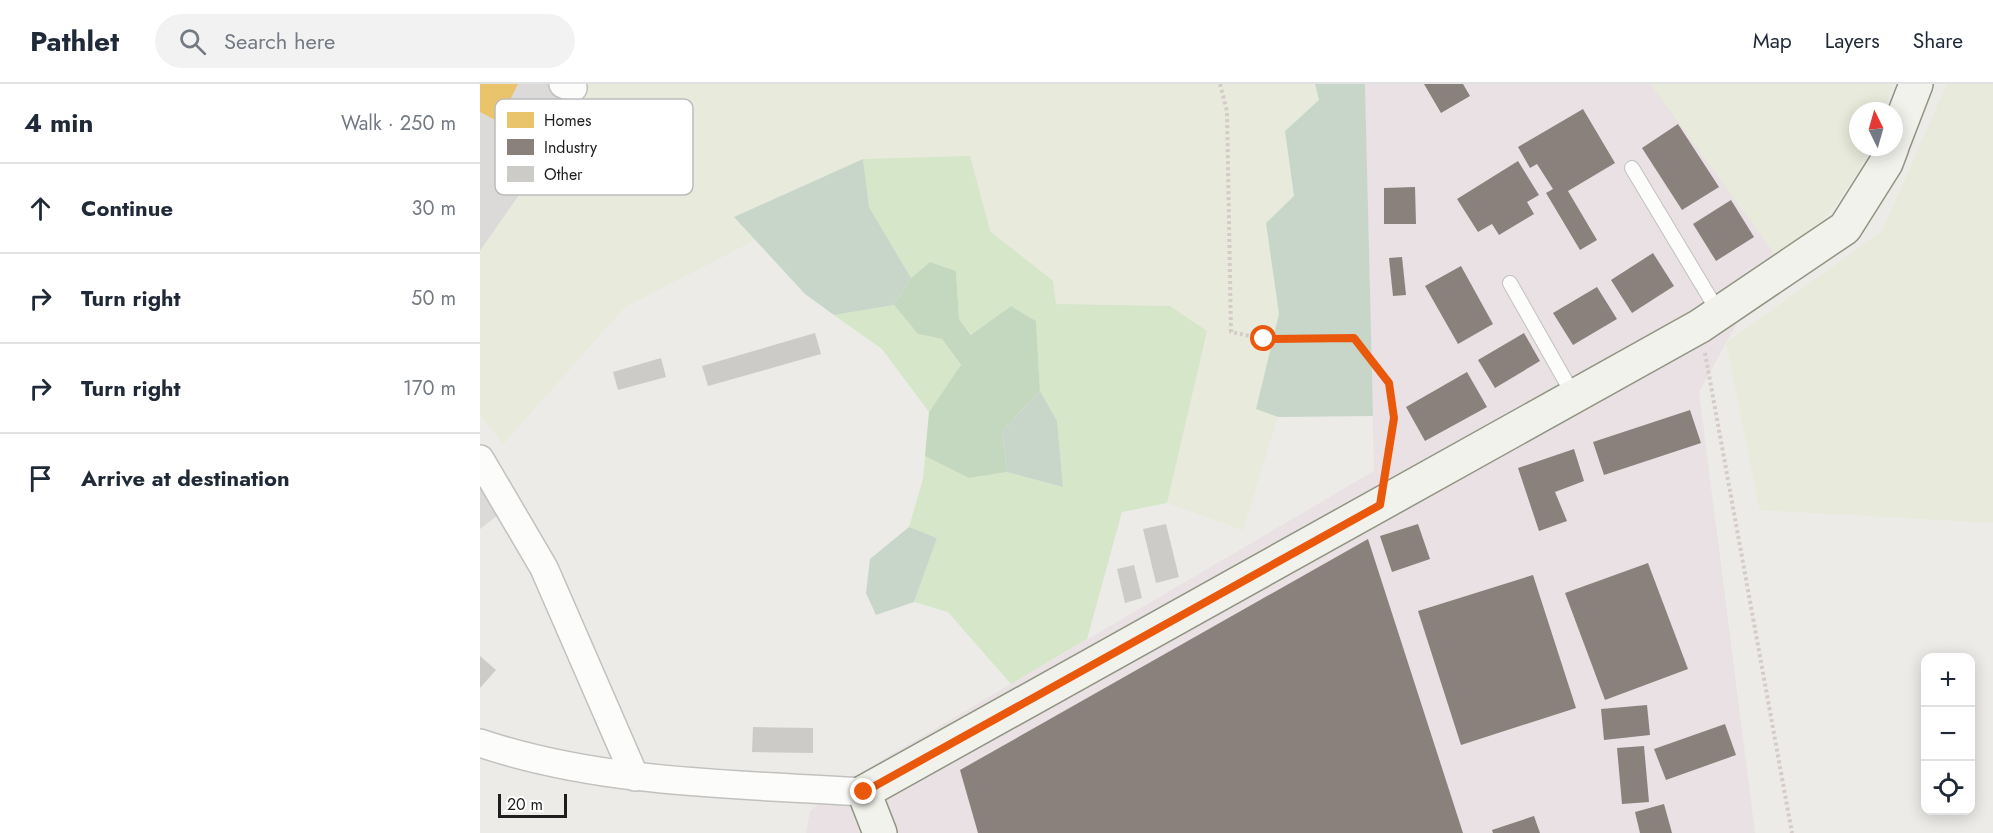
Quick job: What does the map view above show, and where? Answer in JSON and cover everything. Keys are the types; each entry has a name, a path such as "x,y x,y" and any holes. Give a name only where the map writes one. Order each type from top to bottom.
{"street":[{"path":"1903,118 1916,84"},
{"path":"480,743 505,751 634,777 864,792 1710,320 1845,228 1889,156"},
{"path":"480,459 544,568 634,777"},
{"path":"864,792 880,833"}],"lane":[{"path":"1632,168 1710,320"},
{"path":"1510,283 1574,396"}],"path":[{"path":"1220,84 1227,111 1232,332 1264,339 1354,338 1389,383 1394,418 1380,505"},
{"path":"1710,320 1792,833"}],"shaded area":[{"path":"480,84 583,84 575,99 495,99 495,195 519,195 480,251"},
{"path":"583,84 1315,84 1319,100 1285,131 1294,196 1266,223 1279,314 1256,408 1278,417 1243,530 1167,503 1207,331 1170,306 1056,304 1053,281 990,231 863,159 735,217 755,240 625,307 503,444 480,415 480,252 519,195 693,195 693,99 575,99"},
{"path":"1365,84 1651,84 1775,254 1699,392 1755,833 806,833 810,811 853,777 1374,471"},
{"path":"1651,84 1893,84 1886,102 1849,102 1849,156 1865,156 1859,171 1824,219 1775,254"},
{"path":"1947,84 1993,84 1993,523 1760,510 1726,343 1882,231"},
{"path":"480,480 498,515 480,529"}],"green space":[{"path":"1315,84 1365,84 1373,416 1278,417 1256,409 1279,314 1266,223 1294,196 1285,131 1319,100"},
{"path":"970,156 990,231 1053,281 1056,304 1170,306 1207,331 1167,503 1122,512 1087,639 1011,684 948,612 914,602 937,538 909,527 923,479 925,456 969,478 1007,472 1063,487 1057,421 1040,391 1036,321 1011,306 972,335 959,319 956,271 930,262 911,278 869,207 863,159"},
{"path":"863,159 869,207 911,278 894,305 834,315 805,294 734,217"},
{"path":"930,262 956,271 959,319 971,335 1011,306 1036,321 1040,391 1002,431 1007,472 969,478 925,456 929,412 961,365 942,339 918,334 894,305 911,278"},
{"path":"894,305 918,334 942,339 961,366 929,412 882,349 834,315"},
{"path":"1040,391 1057,421 1063,487 1007,472 1002,431"},
{"path":"909,527 937,538 914,602 876,615 866,593 870,559"}],"building: Homes":[{"path":"480,84 518,84 510,99 495,99 495,120 480,112"}],"building: Industry":[{"path":"1424,84 1463,84 1470,96 1441,113"},
{"path":"1583,109 1615,163 1568,191 1597,240 1580,250 1546,193 1553,189 1537,164 1530,168 1518,147"},
{"path":"1678,124 1719,187 1682,210 1642,148"},
{"path":"1518,161 1539,195 1527,202 1534,214 1499,235 1492,224 1478,232 1457,199"},
{"path":"1415,187 1416,224 1384,224 1384,188"},
{"path":"1731,200 1754,237 1716,261 1693,224"},
{"path":"1653,253 1674,286 1632,313 1611,280"},
{"path":"1402,257 1406,295 1393,296 1389,258"},
{"path":"1461,266 1493,324 1458,344 1425,286"},
{"path":"1597,287 1617,319 1573,345 1553,313"},
{"path":"1524,333 1540,361 1495,388 1478,360"},
{"path":"1467,372 1487,407 1425,441 1406,407"},
{"path":"1690,410 1701,443 1604,475 1593,442"},
{"path":"1574,449 1584,481 1555,492 1567,521 1539,531 1518,468"},
{"path":"1418,524 1430,559 1392,572 1380,536"},
{"path":"1368,539 1463,833 978,833 960,770"},
{"path":"1648,563 1688,669 1605,700 1565,593"},
{"path":"1533,575 1576,708 1461,745 1418,611"},
{"path":"1647,705 1650,735 1604,740 1601,709"},
{"path":"1725,724 1736,755 1666,780 1654,749"},
{"path":"1644,746 1649,802 1622,804 1617,748"},
{"path":"1664,804 1672,833 1640,833 1635,812"},
{"path":"1534,816 1540,833 1493,833 1492,830"}],"building: Other":[{"path":"815,333 821,354 708,386 702,366"},
{"path":"661,358 666,377 618,390 613,372"},
{"path":"1166,524 1179,577 1156,583 1143,529"},
{"path":"1134,565 1142,598 1125,603 1117,569"},
{"path":"480,656 496,670 480,688"},
{"path":"753,727 813,728 813,753 752,752"}],"route":[{"path":"864,792 1380,505 1394,418 1389,383 1354,338 1303,341 1264,339"}]}
